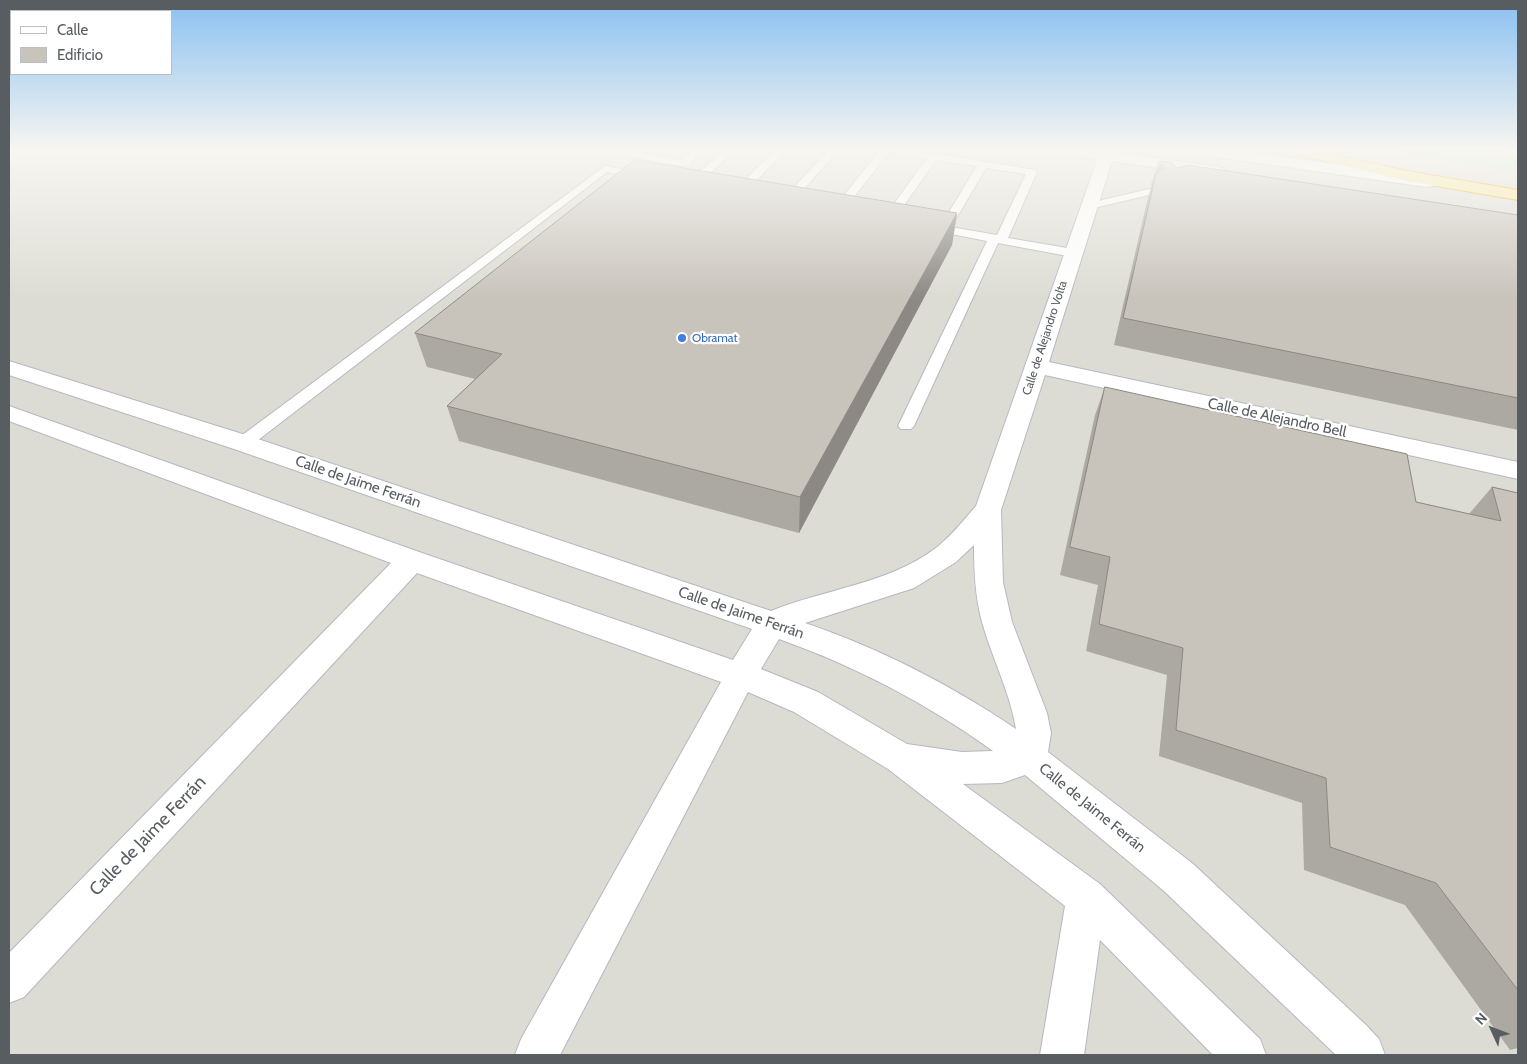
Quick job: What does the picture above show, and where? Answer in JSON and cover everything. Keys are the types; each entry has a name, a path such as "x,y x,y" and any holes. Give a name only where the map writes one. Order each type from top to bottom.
{"street":[{"name":"Calle de Alejandro Volta","path":"1030,758 1034,733 1030,713 1000,630 988,582 988,510 1092,200"},
{"name":"Calle de Alejandro Bell","path":"1036,366 1518,470"},
{"name":"Calle de Jaime Ferrán","path":"9,368 244,443 772,624 859,657 921,688 984,725 1030,758 1178,877 1351,1040 1363,1055"},
{"path":"9,413 412,560 741,675 806,702 848,725 900,758 1086,898 1244,1055"},
{"name":"Calle de Alejandro Volta","path":"772,624 800,612 904,580 946,554 964,538 988,510"},
{"name":"Calle de Jaime Ferrán","path":"9,982 412,560"},
{"path":"537,1055 741,675 772,624"},
{"path":"900,758 962,768 1002,767 1030,758"},
{"path":"1062,1055 1086,898"}],"lane":[{"path":"244,443 565,200"},
{"path":"782,200 804,204"},
{"path":"838,210 846,200"},
{"path":"890,219 904,200"},
{"path":"944,229 961,200"},
{"path":"906,426 1018,200"},
{"path":"1090,206 1117,200"},
{"path":"917,224 1073,253"}],"shaded area":[{"path":"9,200 1518,200 1518,1055 9,1055"}],"building":[{"name":"Obramat","path":"585,200 876,200 957,213 800,497 447,406 502,354 415,333"},
{"path":"1150,200 1417,200 1518,215 1518,398 1123,318"},
{"path":"1105,387 1407,454 1416,502 1501,521 1492,487 1518,493 1518,990 1436,883 1330,847 1326,778 1176,730 1183,648 1099,624 1110,557 1070,547"}],"place":[{"name":"Obramat","path":"682,338"}]}
